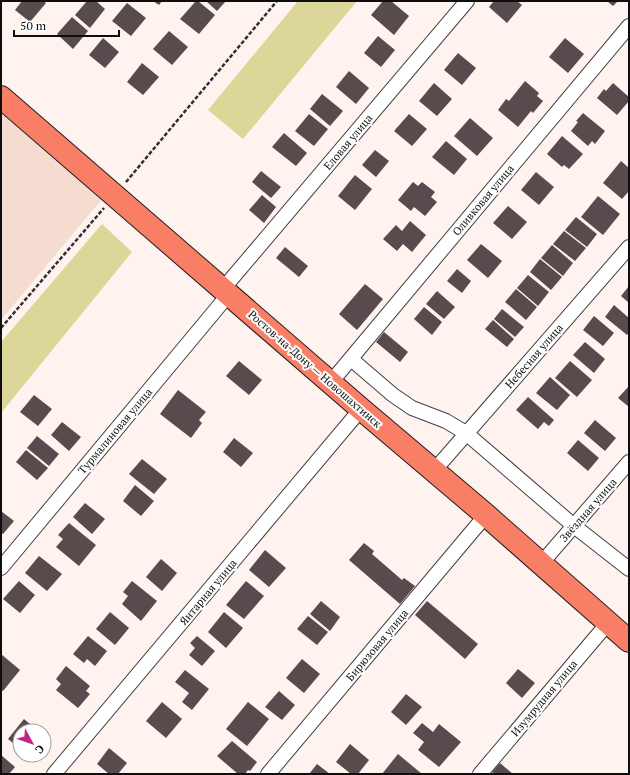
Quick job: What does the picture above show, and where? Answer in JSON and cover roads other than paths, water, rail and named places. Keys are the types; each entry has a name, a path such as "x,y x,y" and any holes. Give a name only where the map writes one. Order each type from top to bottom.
{"main road":[{"name":"Ростов-на-Дону — Новошахтинск","path":"1,88 117,193"},
{"name":"Ростов-на-Дону — Новошахтинск","path":"1,97 117,193 228,288 361,409 486,515 629,641"},
{"name":"Ростов-на-Дону — Новошахтинск","path":"228,288 337,375 629,631"}],"street":[{"name":"Еловая улица","path":"228,288 467,1"},
{"name":"Оливковая улица","path":"337,375 629,26"},
{"name":"Небесная улица","path":"439,465 629,247"},
{"name":"Турмалиновая улица","path":"1,568 228,288"},
{"path":"351,359 393,395 412,408 446,421 466,433 574,526 629,569"},
{"name":"Янтарная улица","path":"54,774 361,409"},
{"name":"Звёздная улица","path":"546,558 629,462"},
{"name":"Бирюзовая улица","path":"268,774 486,515"},
{"name":"Изумрудная улица","path":"480,774 608,623"}]}
